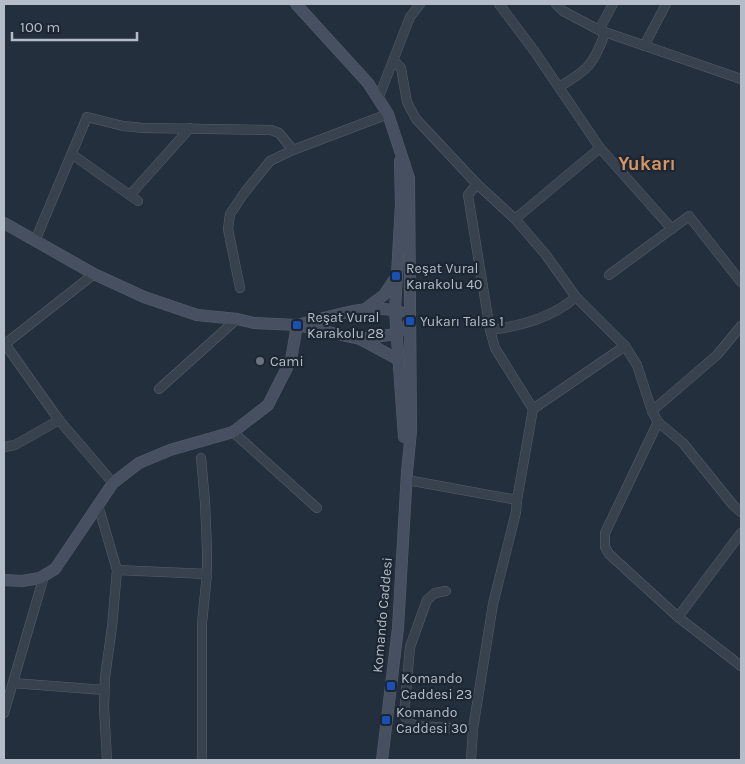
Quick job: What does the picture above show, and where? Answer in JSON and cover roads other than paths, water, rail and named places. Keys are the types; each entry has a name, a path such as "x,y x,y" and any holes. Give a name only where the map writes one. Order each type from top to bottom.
{"street":[{"path":"296,4 368,83 388,114 409,178 411,431 407,476"},
{"path":"378,99 410,17 420,4"},
{"path":"499,4 536,52 600,148 672,229"},
{"path":"556,4 563,11 602,31 741,79"},
{"path":"560,87 581,75 597,56 602,31 612,4"},
{"path":"644,46 666,4"},
{"path":"394,61 401,68 404,94 416,119 477,184 515,219 546,255 576,297 625,346 637,365 652,412 658,422 683,443 733,505 741,512"},
{"path":"240,288 228,221 230,214 245,192 270,161 293,150 388,114"},
{"path":"35,241 87,117 123,126 144,128 271,130 279,134 293,150"},
{"path":"130,195 190,128"},
{"path":"400,146 400,204 394,310 407,476"},
{"path":"515,219 600,148"},
{"path":"72,155 138,201"},
{"path":"471,760 472,730 493,604 516,512 533,409 495,348 490,330 468,195 477,184"},
{"path":"609,275 689,216 741,282"},
{"path":"4,223 94,274 144,297 197,315 237,319 254,323 296,325 360,339 399,360"},
{"path":"94,274 5,344 59,420 112,483"},
{"path":"365,309 384,295 396,276"},
{"path":"490,330 517,326 542,318 564,307 576,297"},
{"path":"296,325 365,309 394,310 406,315 410,321"},
{"path":"159,389 237,319"},
{"path":"360,339 396,334 407,327 410,321"},
{"path":"4,580 22,581 40,578 55,569 112,483 139,463 170,450 233,432 268,405 292,360 296,325"},
{"path":"652,412 717,354 741,326"},
{"path":"533,409 625,346"},
{"path":"4,447 15,444 59,420"},
{"path":"658,422 608,525 604,540 609,554 678,616 741,666"},
{"path":"233,432 317,508"},
{"path":"201,458 206,523 207,574 202,623 202,760"},
{"path":"407,476 517,500"},
{"name":"Komando Caddesi","path":"382,760 398,628 407,476"},
{"path":"98,505 117,570 104,690 107,760"},
{"path":"678,616 741,534"},
{"path":"117,570 207,574"},
{"path":"4,712 44,576"},
{"path":"446,591 435,593 427,600 410,647 404,714 408,722 416,726 472,730"},
{"path":"13,683 104,690"}],"place":[{"name":"Reşat Vural Karakolu 40","path":"396,276"},
{"name":"Yukarı Talas 1","path":"410,321"},
{"name":"Reşat Vural Karakolu 28","path":"297,325"},
{"name":"Cami","path":"260,361"},
{"name":"Komando Caddesi 23","path":"391,686"},
{"name":"Komando Caddesi 30","path":"386,720"}],"district":[{"name":"Yukarı","path":"647,163"}]}
